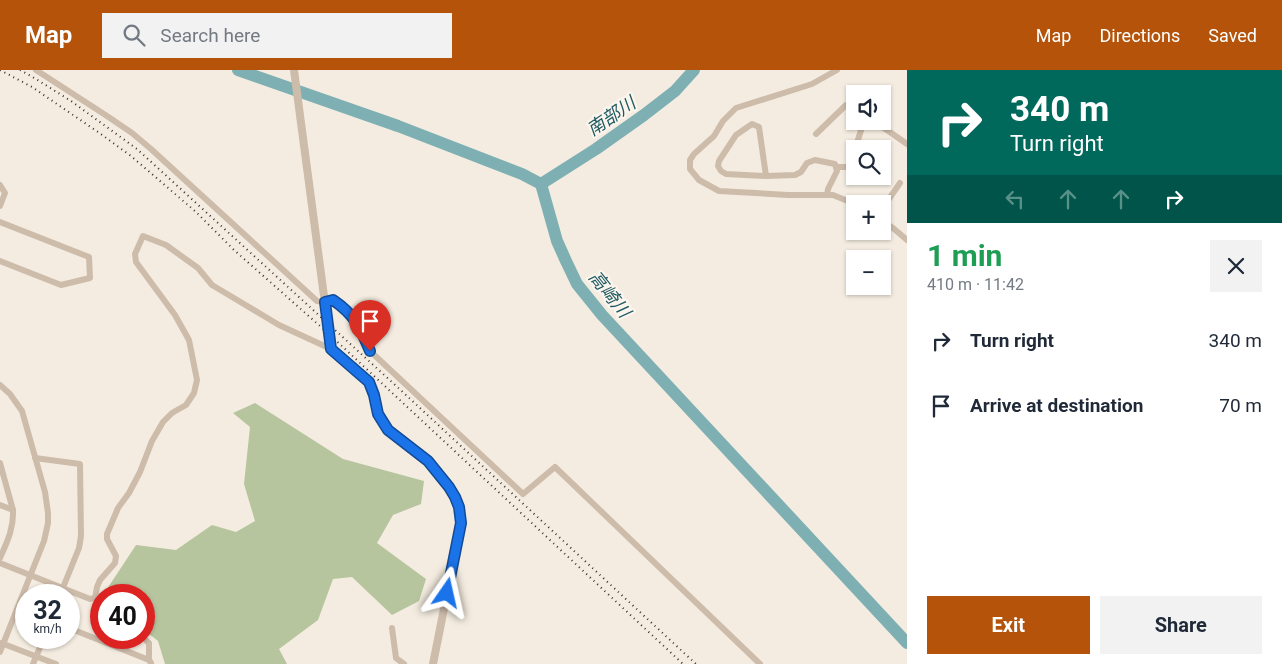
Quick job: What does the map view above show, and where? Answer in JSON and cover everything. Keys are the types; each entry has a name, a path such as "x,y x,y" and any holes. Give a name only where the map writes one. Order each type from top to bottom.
{"street":[{"path":"36,70 132,134 151,149 317,301 333,300 345,308 355,319 370,351 523,494 555,467 760,664"},
{"path":"294,70 331,349"},
{"path":"837,70 812,84 736,108 723,122 714,136 694,154 690,160 690,169 699,180 719,192 833,195 846,200"},
{"path":"816,134 846,105"},
{"path":"766,176 759,127 752,124 736,135 719,161 718,166 726,174 766,176 795,175 802,172 806,163 815,160 834,164 836,167 846,167"},
{"path":"887,130 907,144"},
{"path":"826,195 837,171 836,167"},
{"path":"891,196 900,183"},
{"path":"0,185 5,192 0,206"},
{"path":"0,222 89,257 90,278 61,286 0,261"},
{"path":"891,227 907,240"},
{"path":"99,584 115,563 116,556 106,534 118,508 140,472 152,441 163,422 172,413 186,405 194,393 197,380 189,340 175,316 136,262 135,254 143,236 166,245 198,268 212,285 272,321 331,349 369,382 378,414 388,430 428,461 449,487 459,507 461,523 434,664"},
{"path":"0,385 10,394 22,411 45,492 48,514 44,541 0,652"},
{"path":"35,458 80,464 81,536 65,584"},
{"path":"0,464 13,510 13,525 3,544 0,558"},
{"path":"0,505 13,510"},
{"path":"0,563 31,575 47,584"},
{"path":"392,628 396,658 404,664"},
{"path":"80,633 150,662 149,649"},
{"path":"2,643 56,664"},
{"path":"33,664 39,649"}],"green space":[{"path":"255,403 343,459 424,481 421,504 393,515 377,543 426,579 419,601 392,615 352,577 333,579 318,620 279,649 287,664 165,664 158,641 155,639 155,584 110,584 136,545 176,550 212,525 236,532 255,521 244,484 250,427 233,413"}],"waterway":[{"name":"高崎川","path":"238,70 398,126 522,174 541,184 557,241 577,284 602,315 907,643"},
{"name":"南部川","path":"541,184 596,149 644,115 675,91 694,70"}],"railway":[{"path":"0,70 32,87 98,132 131,156 196,212 234,250 329,334 683,664"},
{"path":"20,70 71,101 137,149 696,664"}],"route":[{"path":"370,351 355,319 345,308 333,300 325,302 331,349 369,382 378,414 388,430 428,461 455,497 459,507 461,523 447,593"}]}
